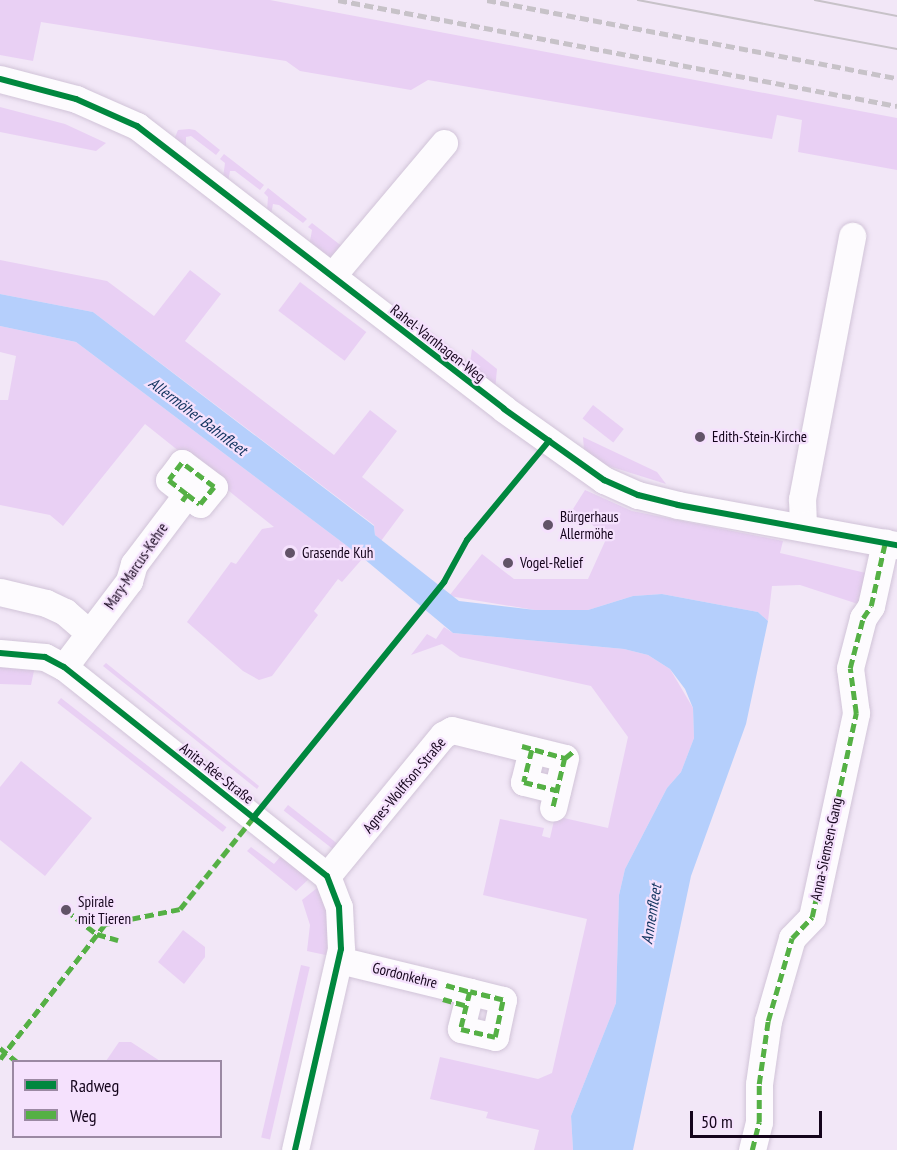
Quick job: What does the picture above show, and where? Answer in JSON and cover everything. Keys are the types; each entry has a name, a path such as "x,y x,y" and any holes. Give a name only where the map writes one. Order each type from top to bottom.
{"street":[{"name":"Rahel-Varnhagen-Weg","path":"0,79 76,99 137,126 504,410 604,480 638,495 678,505 803,526 891,544"},
{"path":"332,276 444,143"},
{"path":"803,526 804,488 852,236"},
{"name":"Mary-Marcus-Kehre","path":"64,667 190,486"},
{"name":"Anna-Siemsen-Gang","path":"752,1150 759,1122 759,1084 768,1021 792,938 812,917 856,713 850,668 863,618 871,606 891,544"},
{"path":"0,592 46,603 65,612 88,632"},
{"name":"Anita-Rée-Straße","path":"0,653 45,657 64,667 327,876"},
{"name":"Agnes-Wolffson-Straße","path":"327,876 443,735 452,730 525,763 524,782 564,776"},
{"path":"295,1150 339,960 339,907 327,876"},
{"name":"Gordonkehre","path":"339,960 460,999 505,1009 495,1037 461,1029 460,999"}],"shaded area":[{"path":"0,0 270,0 897,118 897,170 798,152 802,120 777,115 772,139 428,80 411,90 300,71 286,61 41,22 33,61 0,55"},
{"path":"0,107 65,124 106,143 96,151 0,132"},
{"path":"178,130 195,130 220,150 216,155 191,136 186,137 186,147 173,142"},
{"path":"224,154 264,185 260,190 235,171 230,171 228,182 223,178 225,163 220,159"},
{"path":"268,188 307,219 303,223 279,205 273,204 271,215 267,211 268,197 264,193"},
{"path":"312,223 343,247 329,258 309,247 312,230 308,227"},
{"path":"0,260 107,281 154,316 190,270 221,294 185,341 334,455 370,410 397,431 362,477 404,510 381,541 375,535 374,525 93,312 0,294"},
{"path":"300,282 366,332 345,361 278,311"},
{"path":"0,326 76,342 363,558 342,582 338,579 314,611 318,615 272,676 259,680 243,671 187,622 231,562 236,564 262,529 274,527 145,424 63,526 50,515 0,505 0,400 8,400 16,356 0,352"},
{"path":"472,349 497,369 495,390 469,370"},
{"path":"593,405 624,429 613,442 583,418"},
{"path":"583,437 657,472 666,484 599,463 584,450"},
{"path":"585,490 632,511 783,541 780,553 866,573 858,604 800,585 772,586 768,621 758,612 662,594 633,596 588,610 535,610 449,596 482,554 514,579 588,579 607,537 573,509"},
{"path":"444,627 453,633 624,649 648,655 670,669 693,708 694,738 681,772 667,788 625,869 619,895 616,1003 571,1116 573,1150 534,1150 539,1130 486,1118 488,1112 430,1099 440,1057 538,1079 552,1073 587,919 483,895 500,819 544,828 542,836 550,838 555,816 608,828 628,737 591,686 460,657 442,644 411,655 427,634 436,639"},
{"path":"0,658 36,661 31,685 0,684"},
{"path":"106,663 259,786 257,789 103,666"},
{"path":"61,698 226,827 223,832 57,703"},
{"path":"21,761 92,818 45,876 0,840 0,787"},
{"path":"288,805 340,846 336,851 284,811"},
{"path":"251,847 274,864 286,850 312,876 296,891 247,851"},
{"path":"322,884 331,907 330,956 307,951 310,925 302,900"},
{"path":"183,930 205,947 205,957 184,984 158,962"},
{"path":"301,965 310,967 270,1139 261,1137"},
{"path":"119,1042 131,1042 158,1060 107,1060"}],"water":[{"path":"0,294 93,312 374,526 375,535 459,601 535,610 588,610 633,596 662,594 758,612 768,621 746,724 691,876 633,1150 573,1150 571,1116 616,1003 619,895 625,869 667,788 681,772 694,738 693,708 685,689 670,669 648,655 624,649 453,633 363,558 76,342 0,326"}],"tram line":[{"path":"638,0 897,49"},
{"path":"815,0 897,16"}],"railway":[{"path":"338,0 897,106"},
{"path":"487,0 897,78"}],"marked path":[{"path":"182,501 187,494 200,504 214,487 182,463 169,480 187,494"},
{"path":"752,1150 759,1122 759,1084 768,1021 792,938 812,917 856,713 850,668 863,618 871,606 885,543"},
{"path":"522,746 565,758 553,808"},
{"path":"532,750 524,782 557,790"},
{"path":"565,758 575,750"},
{"path":"0,1059 105,924 180,909 253,818"},
{"path":"66,910 97,934 118,940"},
{"path":"446,985 470,992 461,1029 495,1037 503,1000 470,992"},
{"path":"443,999 467,1006"},
{"path":"0,1048 15,1060"}],"cycle path":[{"path":"0,79 76,99 137,126 504,409 604,480 638,495 678,505 897,545"},
{"path":"253,818 444,582 467,540 549,441"},
{"path":"0,653 45,657 64,667 327,876 339,907 341,949 295,1150"}],"place":[{"name":"Edith-Stein-Kirche","path":"700,437"},
{"name":"Bürgerhaus Allermöhe","path":"548,525"},
{"name":"Grasende Kuh","path":"290,553"},
{"name":"Vogel-Relief","path":"508,563"},
{"name":"Spirale mit Tieren","path":"66,910"}],"water label":[{"name":"Allermöher Bahnfleet","path":"198,416"},
{"name":"Annenfleet","path":"651,914"}]}
